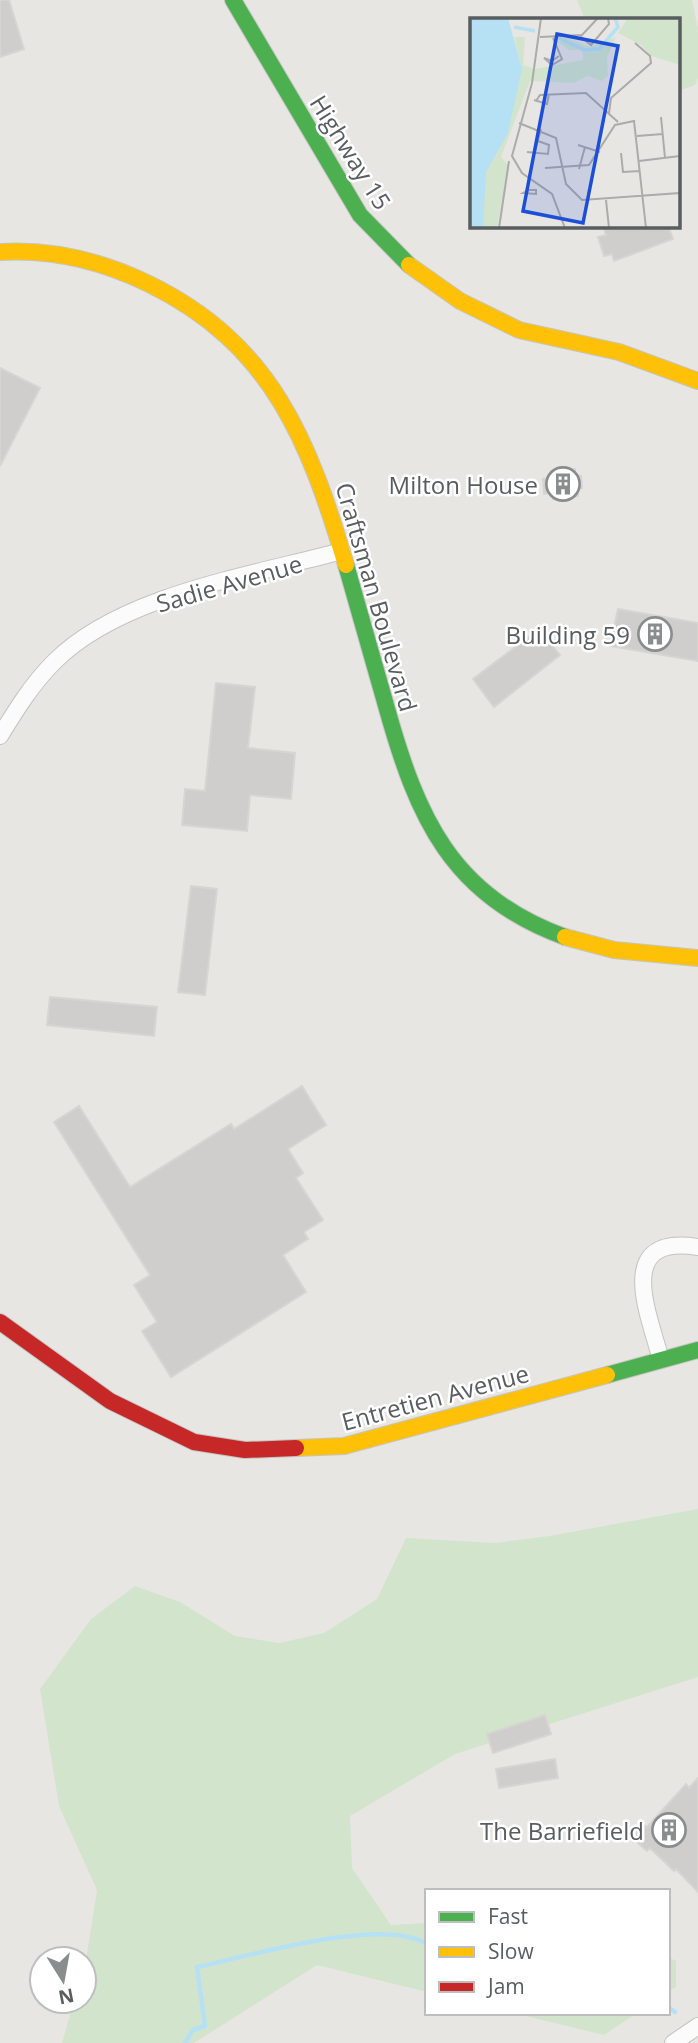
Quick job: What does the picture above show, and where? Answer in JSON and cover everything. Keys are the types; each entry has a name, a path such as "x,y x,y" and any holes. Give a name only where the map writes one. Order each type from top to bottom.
{"street":[{"name":"Highway 15","path":"233,0 360,215 404,262 460,300 519,330 619,352 698,381"},
{"name":"Craftsman Boulevard","path":"0,252 64,255 113,268 156,285 205,316 248,355 278,395 300,430 315,466 404,769 417,806 444,852 485,892 542,929 601,948 698,958"},
{"name":"Sadie Avenue","path":"0,736 20,703 55,661 95,631 160,599 342,551"},
{"path":"661,1360 641,1280 646,1262 662,1249 698,1247"},
{"name":"Entretien Avenue","path":"0,1322 110,1401 194,1441 245,1450 344,1446 698,1350"},
{"path":"673,2043 698,2026"}],"green space":[{"path":"577,0 692,0 698,29 698,78 695,85 680,91 680,18 585,18"},
{"path":"698,1509 698,1677 455,1754 350,1816 352,1868 391,1925 425,1923 425,1992 317,1965 194,2043 62,2043 70,2015 98,2015 98,1945 88,1945 97,1890 59,1806 40,1689 91,1619 135,1586 180,1602 235,1636 279,1643 324,1633 377,1599 406,1538 495,1543"},
{"path":"670,1958 676,1961 676,1987 670,1991"},
{"path":"521,2015 634,2015 604,2035"}],"building":[{"path":"0,0 9,0 24,49 0,57"},
{"path":"604,228 669,228 673,239 614,261 612,254 604,256 598,237 606,235"},
{"path":"0,368 40,388 0,466"},
{"name":"Milton House","path":"575,469 575,477 581,476 582,488 577,489 578,496 553,499 553,492 544,494 543,479 551,478 551,471"},
{"name":"Building 59","path":"618,609 698,623 698,661 610,646"},
{"path":"539,629 560,655 494,707 473,679"},
{"path":"216,683 255,687 248,748 295,753 291,799 250,795 247,831 182,825 185,789 205,791"},
{"path":"191,886 217,889 205,995 178,992"},
{"path":"50,997 157,1007 154,1036 47,1025"},
{"path":"302,1086 326,1125 288,1149 303,1173 296,1178 323,1220 304,1232 308,1239 283,1255 306,1292 171,1377 142,1331 157,1322 134,1285 150,1275 54,1122 79,1106 130,1187 231,1124 234,1129"},
{"path":"545,1715 551,1734 493,1753 487,1734"},
{"path":"555,1759 558,1778 499,1788 496,1769"},
{"name":"The Barriefield","path":"698,1778 698,1892 676,1869 674,1871 650,1848 647,1851 638,1843 637,1832 644,1825 647,1827 686,1784 689,1788"}],"waterway":[{"path":"185,2043 193,2030 205,2026 197,1967 348,1936 406,1936 425,1943"},
{"path":"670,2008 675,2012"}],"traffic: fast":[{"path":"233,0 360,215 409,265"},
{"path":"346,565 411,784 444,848 466,875 493,899 526,920 565,937"},
{"path":"607,1375 698,1350"}],"traffic: slow":[{"path":"0,252 39,252 76,258 113,269 149,284 191,308 226,336 256,367 280,400 300,437 317,477 346,565"},
{"path":"409,265 460,301 519,330 619,352 698,381"},
{"path":"565,937 614,950 698,958"},
{"path":"296,1448 344,1446 607,1375"}],"traffic: jam":[{"path":"0,1322 110,1401 194,1442 245,1450 296,1448"}],"place":[{"name":"Milton House","path":"563,484"},
{"name":"Building 59","path":"655,634"},
{"name":"The Barriefield","path":"669,1830"}]}
